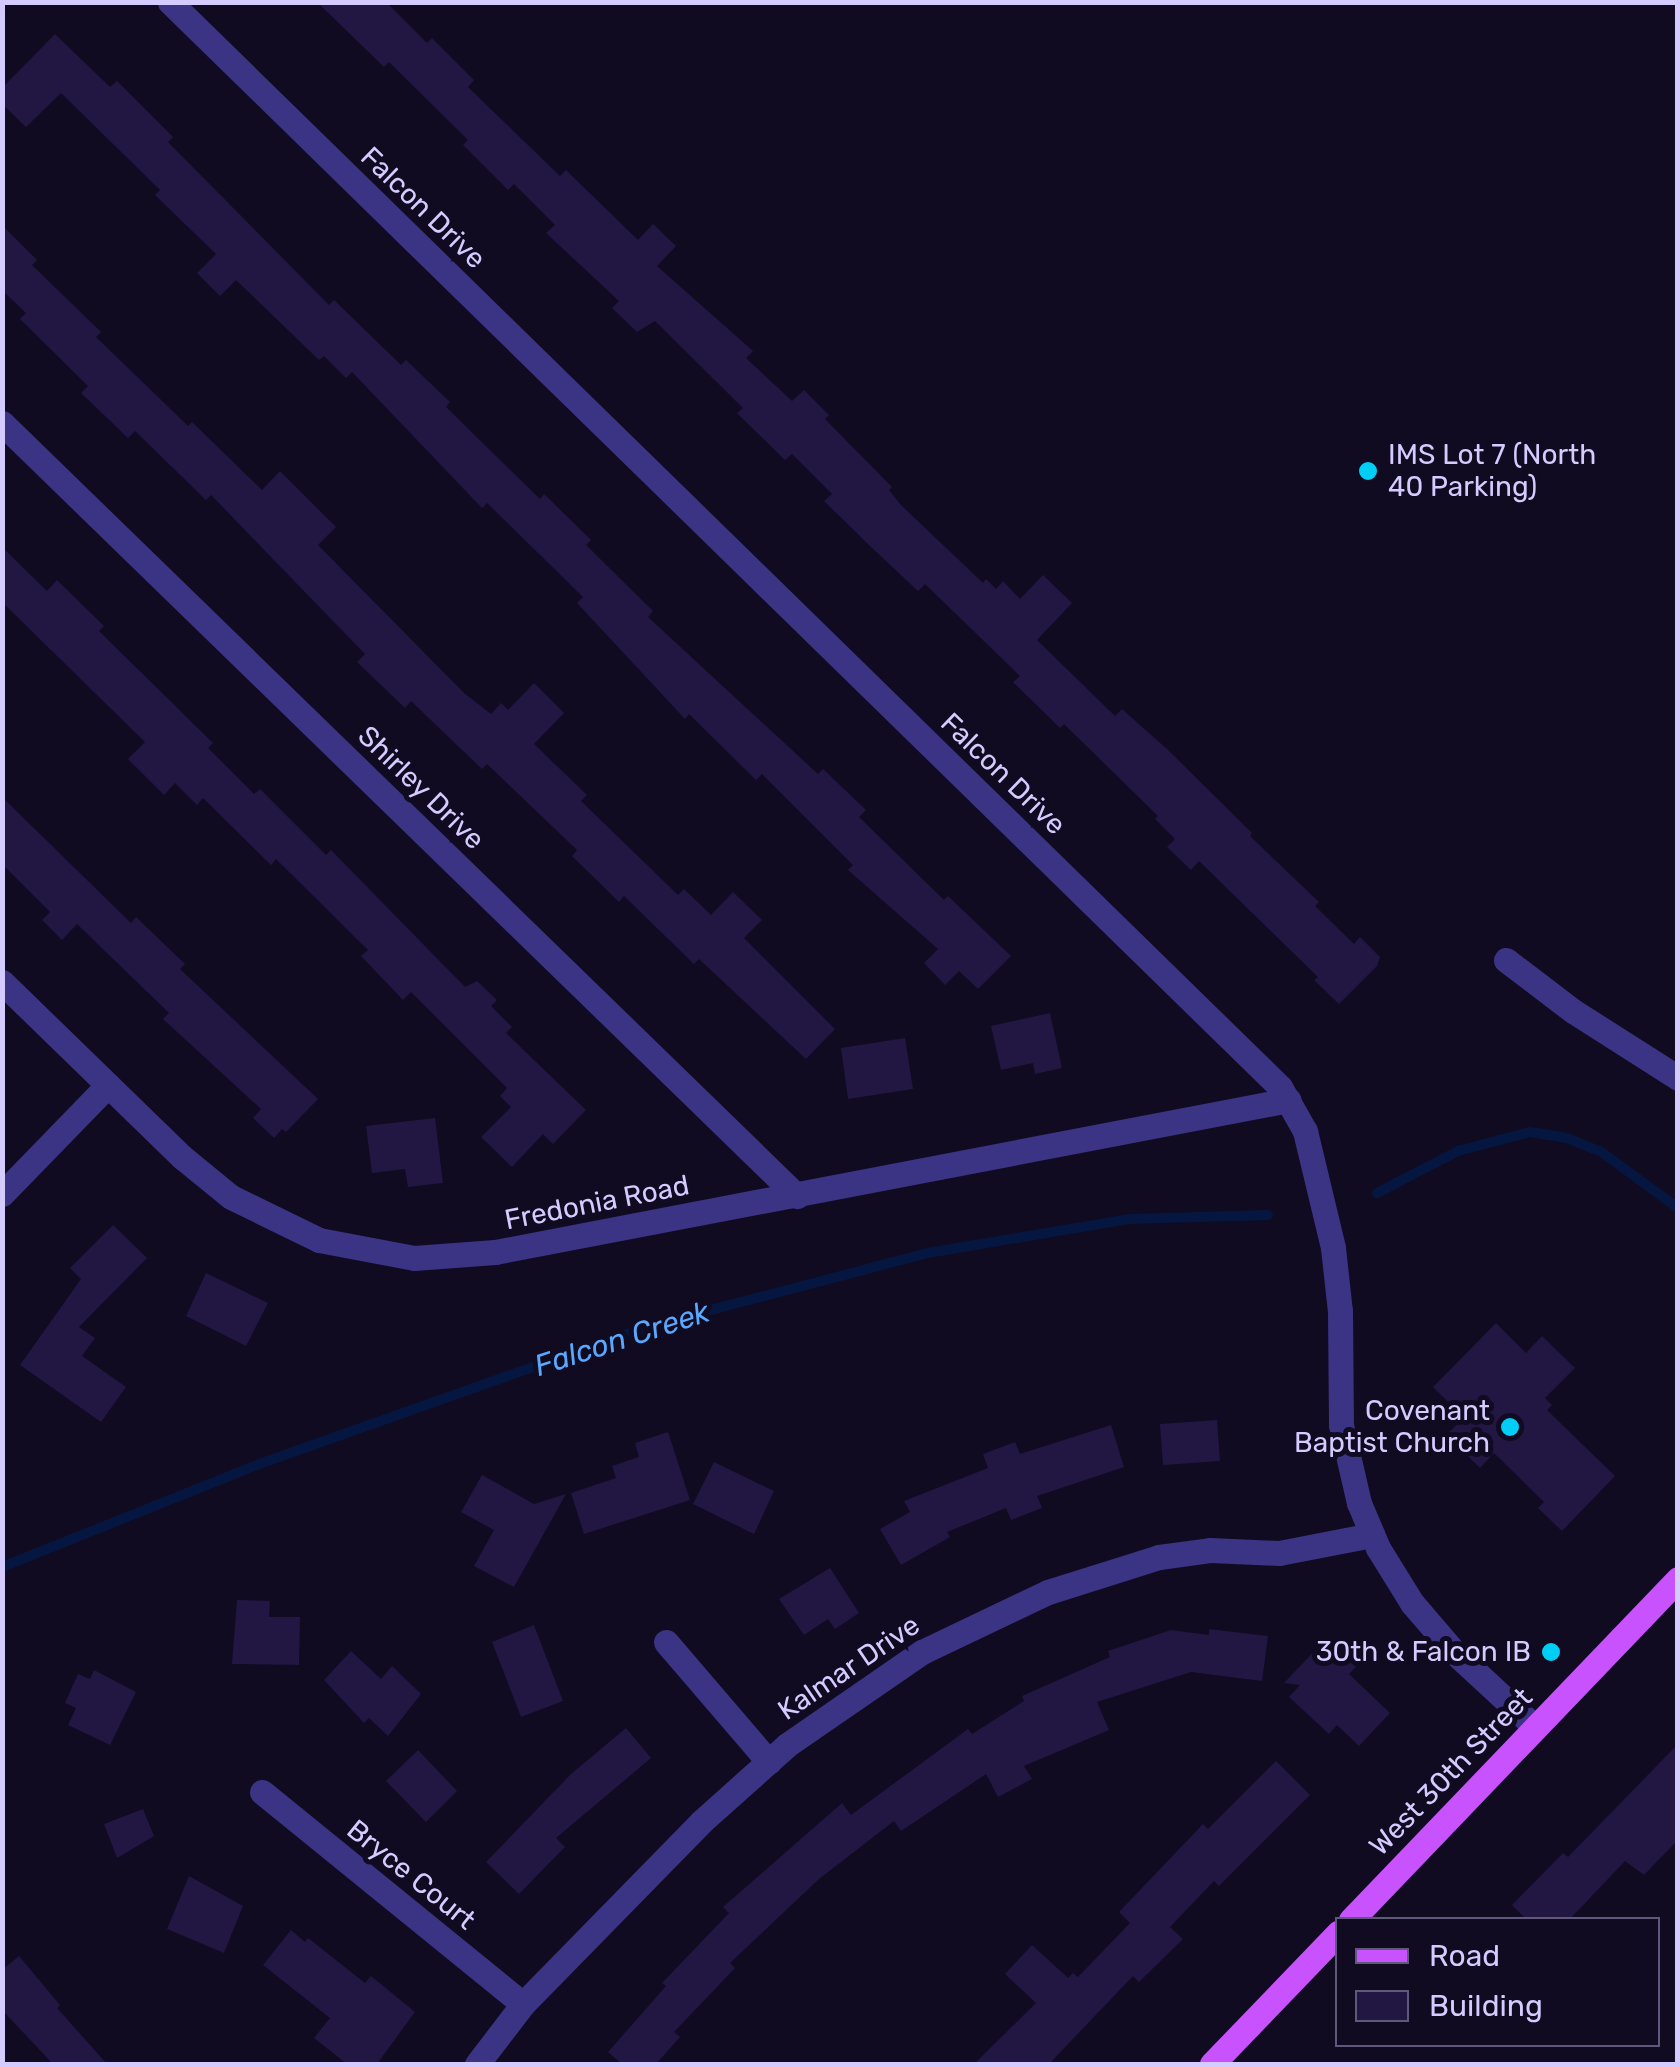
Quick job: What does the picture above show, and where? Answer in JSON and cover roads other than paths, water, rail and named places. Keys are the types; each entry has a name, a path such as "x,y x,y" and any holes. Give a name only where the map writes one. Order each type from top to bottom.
{"main road":[{"name":"West 30th Street","path":"1354,1917 1678,1579"},
{"path":"1212,2064 1335,1936"}],"street":[{"name":"Falcon Drive","path":"170,2 1255,1061 1289,1100 1305,1132 1333,1248 1340,1312 1341,1425 1350,1472 1372,1535 1394,1576 1432,1628 1535,1727"},
{"name":"Shirley Drive","path":"2,423 797,1196"},
{"path":"1506,960 1572,1012 1678,1078"},
{"name":"Fredonia Road","path":"2,982 182,1158 231,1197 289,1229 381,1254 414,1258 495,1252 1289,1100"},
{"path":"2,1194 108,1085"},
{"name":"Kalmar Drive","path":"477,2064 523,2004 688,1834 830,1713 922,1652 1048,1592 1182,1552 1280,1553 1372,1535"},
{"path":"666,1642 770,1762"},
{"name":"Bryce Court","path":"262,1792 523,2004"}],"waterway":[{"name":"Falcon Creek","path":"1377,1193 1458,1151 1530,1132 1567,1138 1600,1151 1678,1208"},
{"name":"Falcon Creek","path":"2,1567 262,1463 646,1327 928,1253 1130,1219 1268,1215"}],"place":[{"name":"IMS Lot 7 (North 40 Parking)","path":"1368,471"},
{"name":"Covenant Baptist Church","path":"1510,1427"},
{"name":"30th & Falcon IB","path":"1551,1652"}]}
